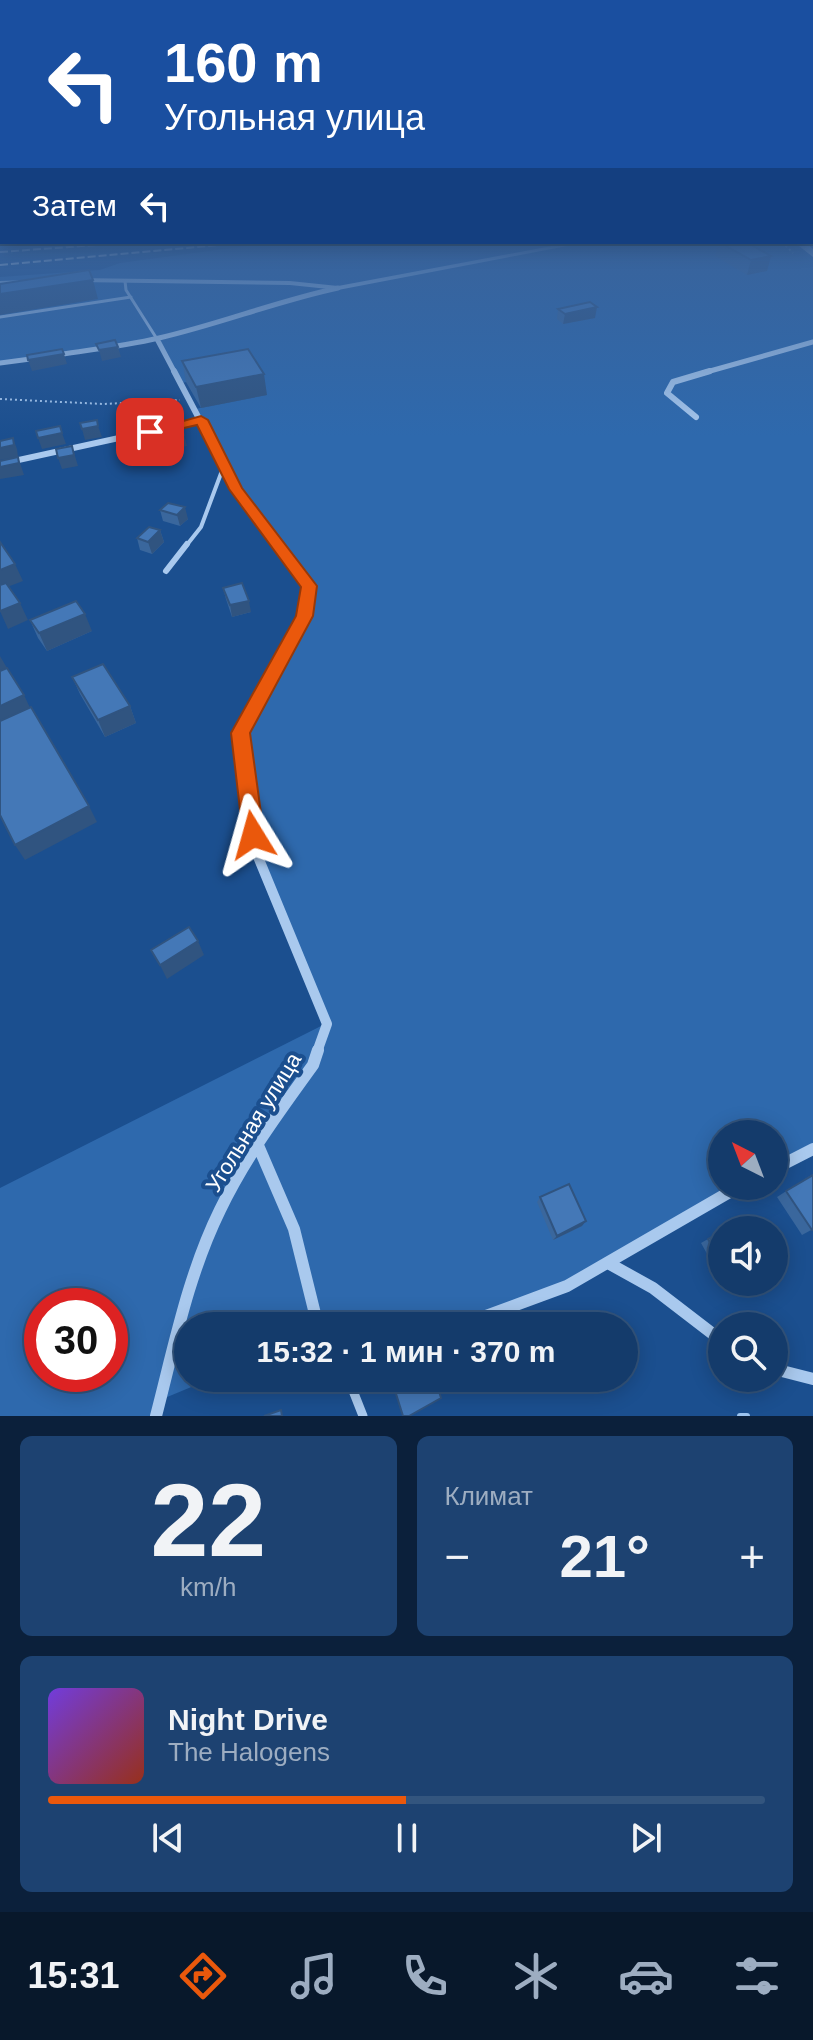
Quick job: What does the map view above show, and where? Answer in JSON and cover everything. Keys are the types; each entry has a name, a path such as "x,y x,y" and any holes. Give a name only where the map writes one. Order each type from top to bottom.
{"street":[{"path":"0,363 157,339 224,321 269,304"},
{"name":"Угольная улица","path":"156,1416 187,1294 219,1211 257,1143 313,1065 327,1024 256,852 241,733 305,616 309,586 263,529 223,468 157,339"},
{"path":"696,417 667,393 673,382 813,342"},
{"path":"0,464 201,420"},
{"path":"257,1143 294,1229 315,1312"},
{"path":"788,1162 813,1149"},
{"path":"500,1312 542,1298 608,1263 713,1200"},
{"path":"608,1263 632,1274 708,1330"},
{"path":"788,1373 813,1379"}],"lane":[{"path":"0,317 85,304"},
{"path":"135,304 157,339"},
{"path":"166,571 201,527 223,468"},
{"path":"354,1392 363,1416"}],"path":[{"path":"0,399 104,404 190,399"}],"shaded area":[{"path":"0,304 813,304 813,1149 788,1162 788,1120 708,1120 708,1200 716,1200 608,1263 492,1312 174,1312 174,1392 179,1392 160,1400 156,1416 0,1416 0,1188 327,1023 256,852 241,733 305,616 309,586 236,489 195,409 266,395 251,370 181,383 157,339 0,363"}],"building":[{"path":"580,304 597,307 565,314 558,309"},
{"path":"115,340 118,347 99,350 96,344"},
{"path":"62,349 64,354 28,360 27,355"},
{"path":"248,349 264,374 196,387 182,361"},
{"path":"138,413 139,417 120,421 119,417"},
{"path":"97,420 98,426 82,429 80,423"},
{"path":"179,423 184,435 167,438 163,426"},
{"path":"60,426 62,433 38,438 36,431"},
{"path":"13,438 14,445 0,448 0,441"},
{"path":"72,446 74,455 58,458 56,449"},
{"path":"18,457 19,463 0,467 0,461"},
{"path":"168,503 185,507 177,515 160,510"},
{"path":"149,527 160,530 148,542 137,538"},
{"path":"0,542 15,564 0,570"},
{"path":"6,583 20,603 0,611 0,585"},
{"path":"242,583 249,601 230,605 223,588"},
{"path":"76,601 85,614 39,633 30,620"},
{"path":"103,664 130,706 98,720 72,677"},
{"path":"7,668 24,695 0,706 0,671"},
{"path":"31,707 89,806 15,845 0,815 0,721"},
{"path":"189,927 198,941 160,965 151,950"},
{"path":"813,1175 812,1230 788,1194 788,1190"},
{"path":"569,1184 586,1221 557,1236 540,1197"},
{"path":"395,1392 439,1392 441,1398 409,1416 403,1416"},
{"path":"281,1410 282,1416 264,1416"}],"waterway":[{"path":"740,1416 747,1416"}],"route":[{"path":"150,432 201,420 236,489 263,529 309,586 305,616 258,696 241,733 253,835"}]}
